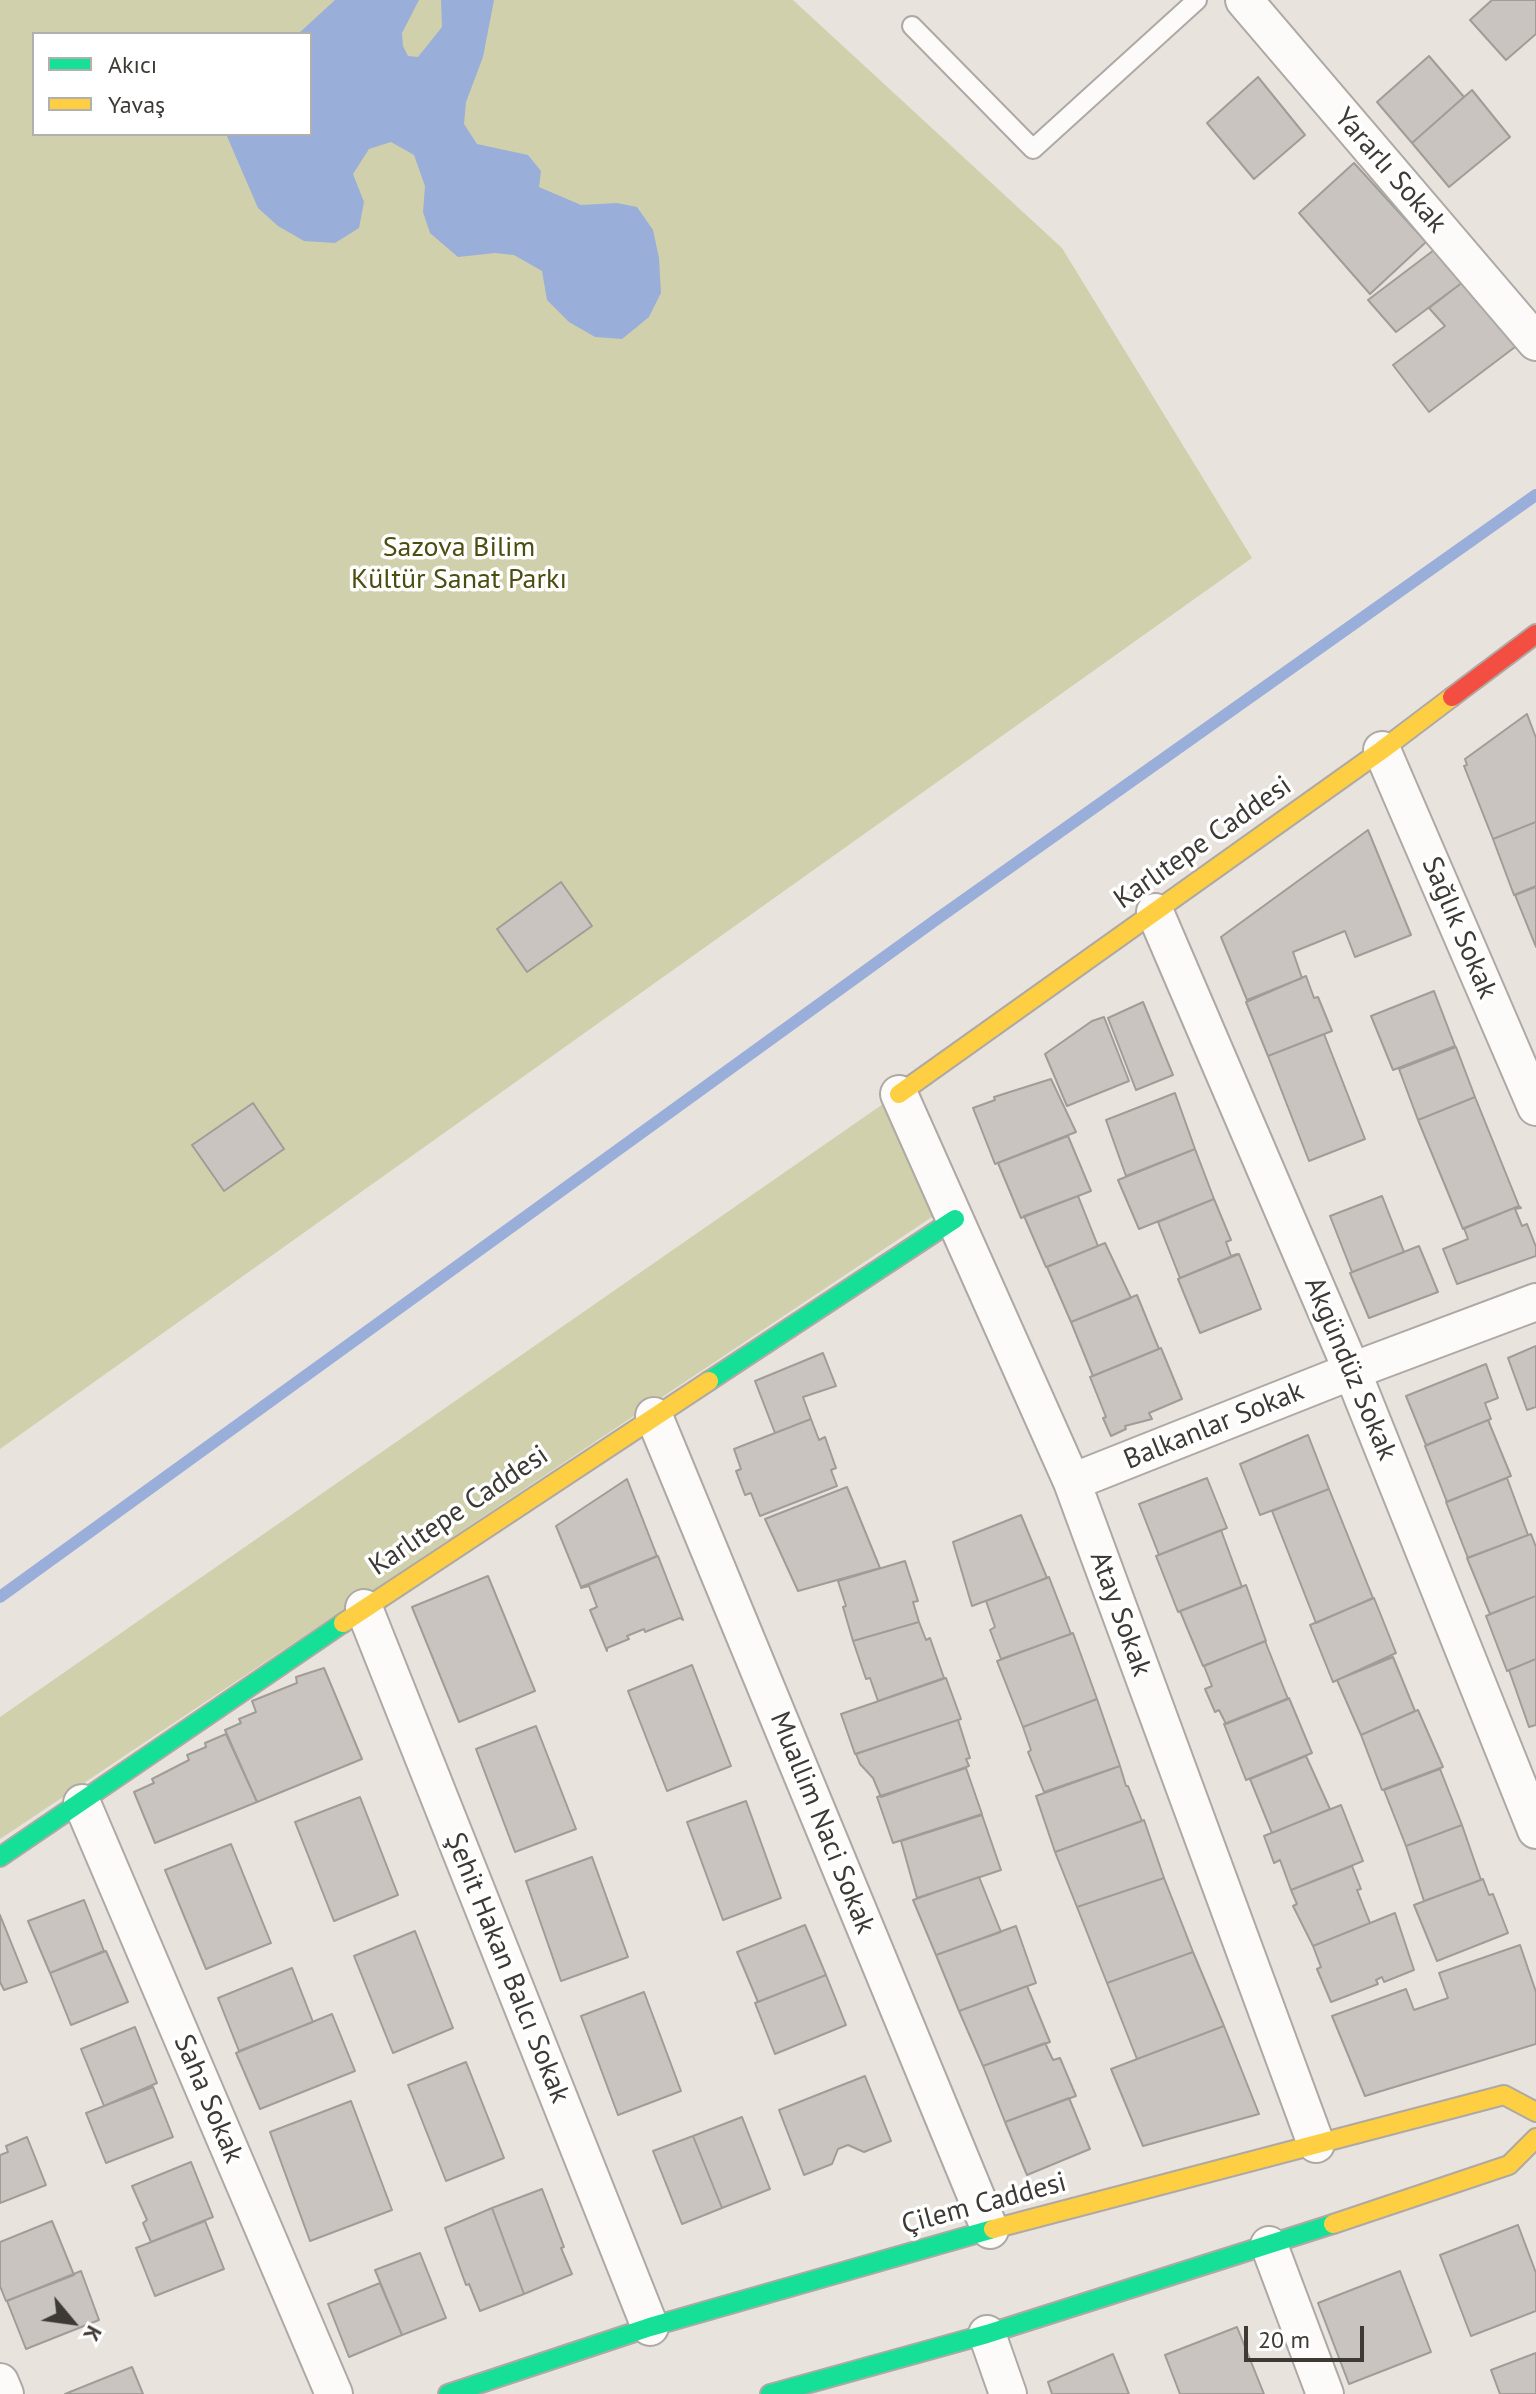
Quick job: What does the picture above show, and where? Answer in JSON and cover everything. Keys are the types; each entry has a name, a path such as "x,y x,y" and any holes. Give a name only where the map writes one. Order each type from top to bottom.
{"main road":[{"name":"Karlıtepe Caddesi","path":"899,1094 1382,750 1536,634"},
{"name":"Karlıtepe Caddesi","path":"0,1857 364,1608 955,1219"},
{"name":"Çilem Caddesi","path":"448,2394 650,2327 990,2230 1504,2095 1536,2112"},
{"path":"770,2394 987,2334 1509,2165 1536,2138"}],"street":[{"name":"Yararlı Sokak","path":"1244,0 1536,342"},
{"name":"Sağlık Sokak","path":"1382,750 1536,1107"},
{"name":"Akgündüz Sokak","path":"1155,912 1352,1371 1536,1830"},
{"name":"Atay Sokak","path":"899,1094 1072,1482 1316,2144"},
{"name":"Balkanlar Sokak","path":"1072,1482 1536,1302"},
{"name":"Muallim Naci Sokak","path":"654,1416 990,2230"},
{"name":"Şehit Hakan Balcı Sokak","path":"364,1608 650,2327"},
{"name":"Saha Sokak","path":"82,1803 334,2394"},
{"path":"1269,2245 1325,2394"},
{"path":"987,2334 1008,2394"},
{"path":"0,2382 5,2394"}],"lane":[{"path":"912,26 1033,149 1197,0"}],"green space":[{"name":"Sazova Bilim Kültür Sanat Parkı","path":"0,0 793,0 1062,248 1252,558 0,1449"},
{"path":"883,1104 935,1215 0,1839 0,1717"}],"water":[{"path":"335,0 419,0 402,33 408,56 418,57 442,27 441,0 494,0 483,57 466,102 464,124 477,144 528,155 541,171 539,187 581,205 617,203 637,207 653,230 659,258 661,293 649,317 622,339 595,337 569,322 547,300 542,271 514,255 495,253 458,257 430,233 423,212 425,186 414,155 391,142 369,149 353,174 364,202 359,228 335,243 304,241 278,226 258,208 227,136 312,136 312,32 300,32"}],"building":[{"path":"1492,0 1536,0 1536,34 1506,60 1470,20"},
{"path":"1429,56 1464,97 1412,143 1377,102"},
{"path":"1258,77 1305,135 1254,179 1207,123"},
{"path":"1472,90 1510,137 1449,187 1412,143"},
{"path":"1354,163 1426,242 1370,294 1299,213"},
{"path":"1434,250 1463,282 1396,332 1368,300"},
{"path":"1463,282 1519,344 1429,412 1393,365 1445,326 1429,308"},
{"path":"1527,714 1536,738 1536,822 1493,839 1464,766 1467,765 1465,759"},
{"path":"1536,822 1536,886 1514,895 1493,839"},
{"path":"1368,830 1411,935 1355,957 1345,931 1293,952 1302,978 1247,1000 1221,937"},
{"path":"561,882 592,926 527,972 497,929"},
{"path":"1536,887 1536,947 1515,895"},
{"path":"1306,976 1332,1031 1268,1056 1246,1002"},
{"path":"1434,991 1455,1046 1393,1070 1371,1016"},
{"path":"1143,1002 1173,1075 1136,1090 1108,1018"},
{"path":"1104,1017 1129,1081 1067,1106 1045,1054 1092,1021"},
{"path":"1324,1034 1365,1139 1309,1161 1268,1056"},
{"path":"1456,1047 1475,1097 1418,1120 1399,1069"},
{"path":"1051,1079 1076,1132 995,1164 973,1108 995,1100 994,1097"},
{"path":"1175,1093 1195,1149 1126,1176 1106,1120"},
{"path":"1475,1097 1519,1206 1463,1229 1418,1120"},
{"path":"253,1103 284,1149 224,1191 192,1145"},
{"path":"1068,1136 1091,1191 1021,1218 998,1163"},
{"path":"1195,1149 1214,1199 1139,1229 1118,1180"},
{"path":"1078,1196 1098,1246 1046,1267 1024,1216"},
{"path":"1382,1196 1404,1252 1352,1272 1330,1216"},
{"path":"1214,1199 1231,1240 1226,1242 1231,1256 1237,1254 1180,1278 1158,1222"},
{"path":"1519,1206 1521,1208 1515,1209 1522,1226 1527,1224 1536,1247 1536,1256 1457,1284 1443,1249 1468,1239 1464,1228"},
{"path":"1105,1243 1131,1298 1071,1322 1047,1267"},
{"path":"1419,1246 1438,1292 1369,1318 1350,1273"},
{"path":"1239,1254 1261,1309 1200,1333 1178,1279"},
{"path":"1137,1295 1159,1349 1093,1376 1071,1322"},
{"path":"1536,1346 1536,1407 1527,1410 1508,1358"},
{"path":"1161,1348 1182,1399 1149,1413 1152,1419 1125,1426 1126,1429 1111,1436 1090,1377"},
{"path":"823,1353 836,1386 803,1397 811,1419 775,1433 755,1381"},
{"path":"1486,1364 1498,1398 1485,1403 1491,1419 1426,1445 1406,1396"},
{"path":"811,1419 819,1440 825,1437 836,1468 831,1470 837,1486 760,1516 751,1493 745,1495 736,1471 741,1469 734,1449"},
{"path":"1488,1420 1511,1476 1447,1502 1425,1446"},
{"path":"1308,1435 1329,1489 1260,1515 1240,1464"},
{"path":"1207,1478 1227,1528 1159,1555 1139,1504"},
{"path":"1507,1478 1528,1535 1468,1558 1446,1502"},
{"path":"627,1479 657,1556 581,1587 556,1526"},
{"path":"847,1487 880,1568 798,1591 765,1519"},
{"path":"1329,1489 1373,1598 1316,1623 1272,1511"},
{"path":"1021,1515 1047,1578 972,1606 953,1542"},
{"path":"1221,1530 1242,1587 1178,1612 1156,1556"},
{"path":"1531,1534 1536,1547 1536,1596 1490,1614 1467,1558"},
{"path":"658,1556 683,1620 680,1618 645,1632 644,1629 627,1636 629,1639 607,1648 607,1651 590,1610 597,1607 589,1586 581,1588"},
{"path":"905,1561 918,1601 913,1602 919,1622 853,1641 838,1581"},
{"path":"488,1576 535,1691 459,1722 412,1607"},
{"path":"1049,1577 1071,1634 1001,1659 990,1630 995,1627 986,1601"},
{"path":"1246,1585 1266,1641 1203,1666 1180,1611"},
{"path":"1536,1596 1536,1659 1507,1671 1486,1616"},
{"path":"1374,1598 1396,1653 1333,1682 1310,1625"},
{"path":"919,1622 926,1640 930,1638 944,1678 878,1701 870,1678 866,1679 853,1641"},
{"path":"1073,1633 1097,1699 1023,1727 997,1661"},
{"path":"1265,1641 1288,1699 1226,1724 1219,1710 1215,1712 1205,1689 1212,1686 1204,1666"},
{"path":"1393,1657 1415,1711 1361,1735 1337,1680"},
{"path":"1536,1659 1536,1725 1529,1727 1509,1670"},
{"path":"692,1665 731,1766 667,1791 628,1691"},
{"path":"324,1668 362,1759 257,1802 225,1730 241,1723 239,1719 256,1712 252,1701 297,1683 296,1677"},
{"path":"946,1678 961,1719 855,1754 841,1714"},
{"path":"1289,1698 1312,1753 1246,1780 1224,1724"},
{"path":"1097,1699 1120,1766 1044,1792 1028,1752 1031,1750 1023,1727"},
{"path":"1418,1710 1443,1767 1382,1790 1361,1735"},
{"path":"958,1720 970,1758 966,1759 969,1766 881,1797 873,1778 860,1764 856,1754"},
{"path":"536,1726 576,1829 515,1852 476,1749"},
{"path":"226,1734 257,1802 155,1843 134,1792 189,1760 187,1755 206,1747 205,1743"},
{"path":"1306,1756 1330,1809 1272,1833 1250,1779"},
{"path":"1120,1766 1142,1821 1055,1852 1036,1796"},
{"path":"966,1768 982,1814 893,1843 877,1797"},
{"path":"1440,1769 1462,1825 1406,1846 1384,1790"},
{"path":"360,1797 398,1895 334,1921 295,1822"},
{"path":"746,1801 781,1898 723,1920 687,1822"},
{"path":"1341,1805 1363,1861 1291,1890 1280,1860 1274,1863 1264,1836"},
{"path":"982,1815 1001,1870 917,1898 901,1841"},
{"path":"1144,1820 1164,1878 1077,1907 1055,1852"},
{"path":"1462,1825 1481,1880 1424,1901 1406,1846"},
{"path":"231,1844 271,1943 206,1969 165,1870"},
{"path":"592,1857 628,1957 561,1981 526,1881"},
{"path":"1352,1866 1361,1889 1357,1890 1370,1923 1313,1946 1293,1906 1297,1904 1291,1890"},
{"path":"979,1877 1001,1932 936,1955 913,1900"},
{"path":"1164,1878 1193,1952 1107,1983 1077,1907"},
{"path":"1483,1879 1489,1895 1493,1894 1508,1933 1437,1961 1414,1905"},
{"path":"84,1900 104,1951 50,1973 28,1921"},
{"path":"1395,1913 1414,1970 1384,1982 1382,1977 1376,1980 1378,1984 1331,2002 1317,1969 1321,1967 1313,1946"},
{"path":"0,1915 27,1982 4,1990 0,1982"},
{"path":"805,1925 826,1975 758,2002 737,1952"},
{"path":"1016,1926 1036,1983 959,2011 936,1955"},
{"path":"415,1931 453,2028 393,2053 354,1956"},
{"path":"1520,1945 1536,1992 1536,2044 1365,2096 1332,2016 1406,1989 1414,2010 1448,1998 1439,1973"},
{"path":"106,1951 128,2002 71,2025 50,1973"},
{"path":"1193,1952 1224,2026 1137,2059 1107,1983"},
{"path":"292,1968 313,2022 239,2051 218,1998"},
{"path":"826,1975 846,2025 775,2054 755,2003"},
{"path":"1027,1986 1050,2042 983,2066 959,2011"},
{"path":"644,1992 681,2091 618,2115 581,2016"},
{"path":"332,2014 355,2071 260,2109 236,2053"},
{"path":"1224,2026 1259,2114 1143,2146 1111,2069"},
{"path":"135,2027 157,2083 104,2106 81,2049"},
{"path":"1045,2043 1053,2060 1060,2058 1076,2096 1005,2122 983,2066"},
{"path":"466,2062 504,2158 446,2181 408,2085"},
{"path":"865,2076 891,2141 864,2152 848,2145 838,2149 832,2164 804,2175 779,2110"},
{"path":"153,2087 173,2137 106,2163 86,2113"},
{"path":"1069,2098 1090,2149 1027,2175 1005,2122"},
{"path":"351,2101 392,2210 310,2241 270,2132"},
{"path":"742,2117 770,2189 722,2208 693,2136"},
{"path":"693,2136 722,2208 682,2224 653,2151"},
{"path":"27,2137 46,2185 0,2203 0,2155 8,2152 6,2146"},
{"path":"191,2162 213,2217 151,2242 143,2223 147,2220 132,2186"},
{"path":"542,2189 572,2274 524,2294 492,2208"},
{"path":"492,2208 524,2294 480,2311 469,2284 466,2285 445,2228"},
{"path":"52,2221 74,2275 6,2301 0,2286 0,2242"},
{"path":"205,2221 224,2269 155,2296 136,2248"},
{"path":"1518,2225 1536,2273 1536,2311 1471,2336 1440,2255"},
{"path":"420,2253 446,2318 402,2335 375,2270"},
{"path":"81,2271 99,2320 26,2349 7,2301"},
{"path":"1400,2271 1431,2352 1349,2384 1318,2303"},
{"path":"380,2283 402,2335 349,2357 328,2304"},
{"path":"1237,2327 1264,2394 1180,2394 1165,2355"},
{"path":"1536,2353 1536,2394 1500,2394 1491,2370"},
{"path":"1113,2354 1129,2394 1052,2394 1048,2382"},
{"path":"132,2367 143,2394 65,2394"}],"waterway":[{"path":"0,1597 937,919 1536,495"}],"traffic: fast":[{"path":"709,1381 955,1219"},
{"path":"0,1857 343,1623"},
{"path":"770,2394 987,2334 1333,2224"},
{"path":"448,2394 650,2327 993,2229"}],"traffic: slow":[{"path":"899,1094 1452,697"},
{"path":"343,1623 709,1381"},
{"path":"993,2229 1504,2095 1536,2112"},
{"path":"1333,2224 1509,2165 1536,2138"}],"traffic: jam":[{"path":"1452,697 1536,634"}]}
